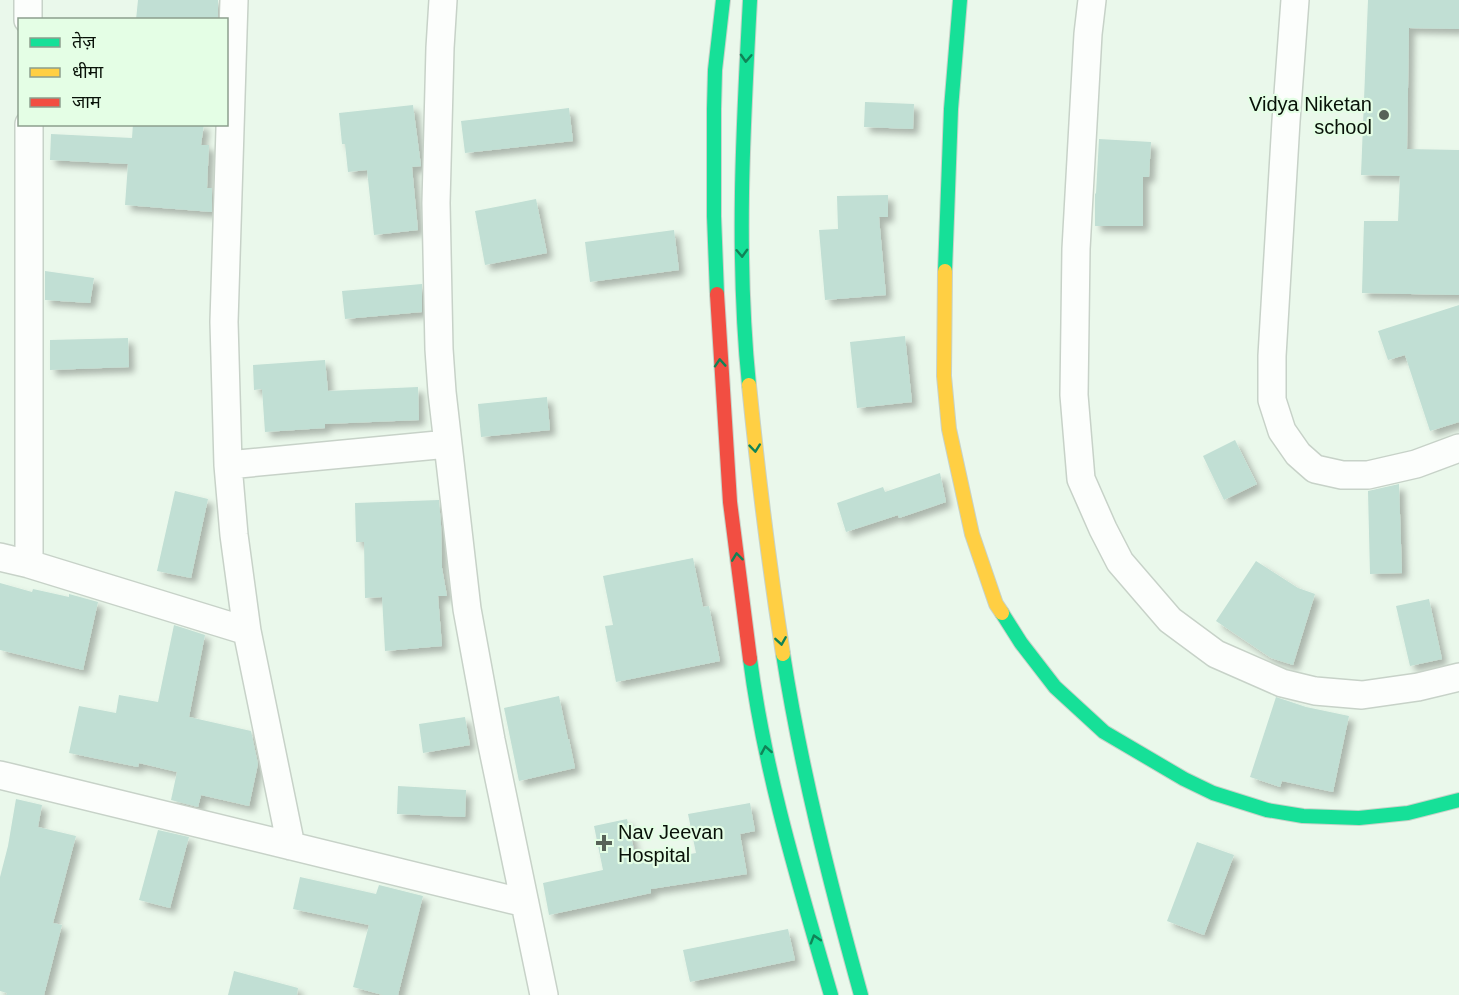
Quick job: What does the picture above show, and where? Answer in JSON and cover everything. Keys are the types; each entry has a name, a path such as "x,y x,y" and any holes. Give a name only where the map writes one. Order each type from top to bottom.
{"street":[{"path":"28,0 28,18"},
{"path":"234,0 224,322 228,465 234,535 247,631 291,846"},
{"path":"443,0 436,203 439,349 448,444 467,609 491,740 544,995"},
{"path":"723,0 715,80 714,216 719,339 730,501 751,664 770,773 790,855 831,995"},
{"path":"750,0 742,141 742,242 745,349 758,478 772,586 794,713 837,909 861,995"},
{"path":"960,0 951,109 944,288 944,376 950,429 972,534 996,604 1021,643 1055,687 1104,732 1184,779 1213,793 1267,810 1303,816 1359,818 1408,813 1459,800"},
{"path":"1092,0 1088,34 1076,249 1074,395 1081,478 1120,562 1170,620 1216,654 1282,683 1315,691 1362,695 1459,678"},
{"path":"1295,0 1272,356 1272,400 1282,431 1298,454 1315,468 1342,475 1368,474 1416,464 1459,448"},
{"path":"29,126 30,564"},
{"path":"228,465 448,444"},
{"path":"0,557 30,564 247,631"},
{"path":"0,775 525,903"}],"building":[{"path":"138,0 218,0 218,18 136,18"},
{"path":"1368,0 1459,0 1459,29 1409,28 1407,149 1459,150 1459,295 1362,293 1364,221 1398,221 1400,176 1361,175"},
{"path":"865,102 914,104 913,129 864,127"},
{"path":"413,105 421,166 412,167 418,230 374,235 367,170 348,172 339,113"},
{"path":"569,108 573,141 465,153 461,121"},
{"path":"133,126 204,126 201,145 209,145 207,188 212,188 212,212 125,205 128,164 50,160 51,134 132,138"},
{"path":"1099,139 1151,142 1149,177 1143,177 1143,226 1095,226"},
{"path":"888,195 888,217 879,217 886,295 825,300 819,230 838,229 837,196"},
{"path":"536,199 547,253 485,265 475,211"},
{"path":"674,230 679,270 590,282 585,242"},
{"path":"45,271 94,278 90,303 45,300"},
{"path":"422,284 422,312 345,319 342,291"},
{"path":"1459,305 1459,422 1430,431 1405,355 1388,360 1378,331"},
{"path":"905,336 912,402 857,408 850,342"},
{"path":"128,338 129,367 50,370 50,340"},
{"path":"325,360 328,391 418,387 419,420 325,424 325,428 265,432 262,389 254,390 253,365"},
{"path":"547,397 550,430 481,437 478,404"},
{"path":"1235,440 1257,484 1224,500 1203,456"},
{"path":"940,473 946,502 899,518 898,515 846,532 837,503 883,487 885,492"},
{"path":"1399,484 1402,573 1370,574 1368,491"},
{"path":"175,491 208,499 191,578 157,571"},
{"path":"439,500 442,568 447,596 438,596 442,646 385,651 382,597 365,598 364,542 356,542 355,503"},
{"path":"693,558 703,607 709,606 720,661 616,682 605,626 613,625 603,576"},
{"path":"1256,561 1298,588 1315,594 1293,665 1271,658 1216,621"},
{"path":"0,583 32,592 33,589 69,597 69,594 98,602 83,670 0,650"},
{"path":"1429,599 1442,659 1410,666 1396,606"},
{"path":"174,625 205,635 189,717 251,731 258,764 249,806 201,795 198,807 171,800 177,772 139,763 138,767 69,753 79,706 116,713 119,695 158,702"},
{"path":"559,696 575,768 519,781 504,708"},
{"path":"1276,697 1306,707 1349,716 1333,792 1282,781 1280,787 1250,777"},
{"path":"465,717 470,745 423,753 419,724"},
{"path":"398,786 466,790 465,817 397,814"},
{"path":"16,799 42,805 38,827 76,836 53,923 62,925 44,995 6,995 7,993 0,991 0,877"},
{"path":"750,803 755,831 740,834 747,874 651,889 651,893 549,915 543,883 603,870 594,826 627,819 637,863 696,853 688,814"},
{"path":"158,830 189,837 170,908 139,900"},
{"path":"1197,842 1234,855 1204,935 1167,921"},
{"path":"300,877 376,894 379,885 423,896 398,995 383,995 353,987 369,925 293,909"},
{"path":"788,929 795,960 690,982 683,950"},
{"path":"234,971 298,988 297,995 228,995"}],"traffic: fast":[{"path":"717,294 714,109 715,70 723,0"},
{"path":"749,385 743,289 742,192 750,0"},
{"path":"945,271 951,109 960,0"},
{"path":"1002,613 1021,643 1055,687 1104,732 1184,779 1213,793 1267,810 1303,816 1359,818 1408,813 1459,800"},
{"path":"783,654 798,740 817,826 861,995"},
{"path":"750,659 756,702 774,787 831,995"}],"traffic: slow":[{"path":"945,271 944,376 949,429 972,534 996,604 1002,613"},
{"path":"749,385 764,520 783,654"}],"traffic: jam":[{"path":"717,294 730,502 750,659"}],"place":[{"name":"Vidya Niketan school","path":"1384,115"},
{"name":"Nav Jeevan Hospital","path":"604,843"}]}
